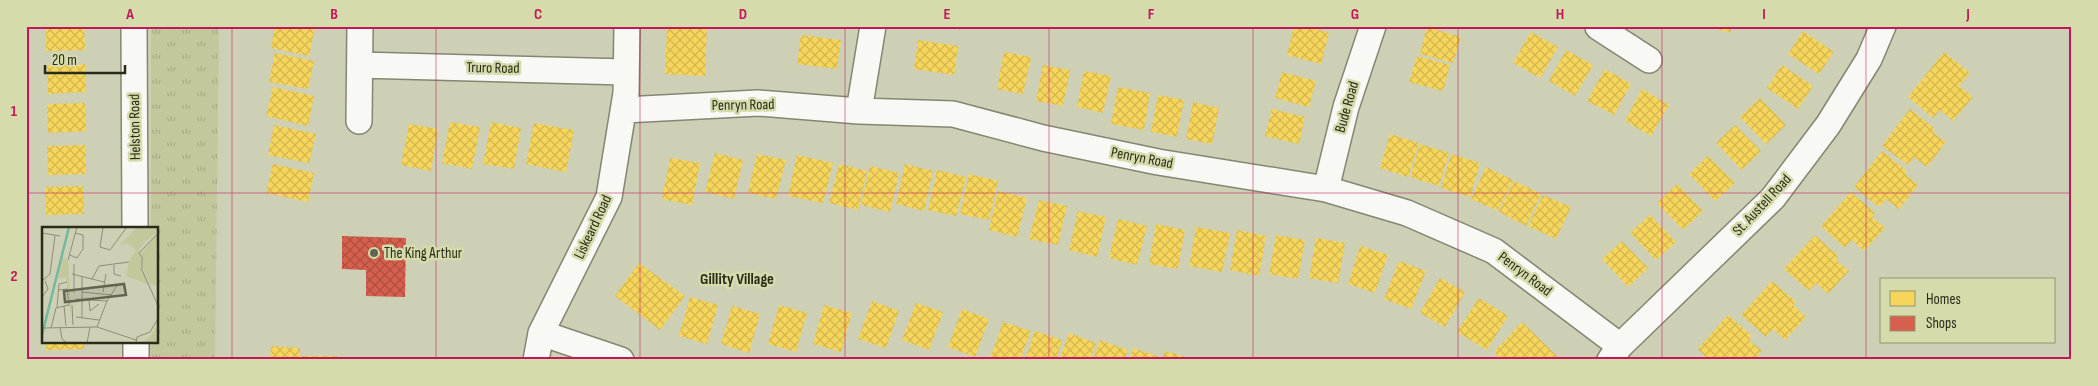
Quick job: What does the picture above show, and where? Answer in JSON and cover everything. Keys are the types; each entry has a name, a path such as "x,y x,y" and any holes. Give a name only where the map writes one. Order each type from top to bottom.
{"street":[{"name":"Helston Road","path":"134,26 135,227"},
{"path":"359,121 360,26"},
{"name":"Liskeard Road","path":"536,360 541,333 609,197 624,110 627,26"},
{"path":"859,111 873,26"},
{"name":"Bude Road","path":"1326,189 1346,107 1373,26"},
{"name":"St. Austell Road","path":"1615,353 1773,198 1828,125 1869,59 1883,26"},
{"path":"1598,27 1631,35 1649,60"},
{"name":"Truro Road","path":"360,65 626,72"},
{"name":"Penryn Road","path":"624,110 758,103 859,111 953,114 1043,138 1158,162 1326,189 1407,213 1494,251 1615,353"},
{"path":"541,333 620,360"},
{"path":"136,344 136,360"}],"green space":[{"path":"151,26 219,26 215,360 150,360 150,344 159,344 159,227 151,227"}],"building: Homes":[{"path":"46,26 84,26 85,50 46,51"},
{"path":"275,26 315,27 309,56 271,48"},
{"path":"667,26 707,27 705,76 665,74"},
{"path":"942,26 960,26 960,30"},
{"path":"1294,26 1307,26 1329,33 1321,64 1287,55"},
{"path":"1707,26 1732,26 1730,33"},
{"path":"1427,27 1461,37 1453,63 1420,54"},
{"path":"1803,31 1834,52 1819,74 1788,54"},
{"path":"1531,32 1558,47 1540,78 1513,63"},
{"path":"801,35 841,40 837,69 797,64"},
{"path":"918,40 958,46 954,75 914,69"},
{"path":"1566,50 1593,65 1575,96 1549,81"},
{"path":"1004,52 1031,57 1023,94 997,89"},
{"path":"1944,52 1970,73 1959,86 1973,97 1953,121 1940,110 1933,118 1908,97"},
{"path":"275,53 314,61 308,89 269,82"},
{"path":"1417,56 1450,65 1443,91 1409,82"},
{"path":"85,64 86,92 48,94 47,65"},
{"path":"1043,65 1070,70 1063,106 1036,101"},
{"path":"1782,65 1813,86 1798,109 1767,88"},
{"path":"1605,69 1631,84 1614,115 1587,101"},
{"path":"1084,71 1111,76 1103,113 1077,107"},
{"path":"1282,72 1316,81 1309,107 1275,98"},
{"path":"273,87 314,96 308,126 266,116"},
{"path":"1118,87 1150,93 1144,130 1111,124"},
{"path":"1642,89 1669,105 1651,136 1625,121"},
{"path":"1158,95 1184,100 1177,137 1151,132"},
{"path":"1760,98 1786,125 1766,144 1740,117"},
{"path":"1193,102 1219,108 1212,144 1186,139"},
{"path":"85,103 86,131 48,133 47,104"},
{"path":"1272,109 1305,117 1299,144 1265,136"},
{"path":"1910,109 1935,129 1932,132 1946,142 1927,167 1914,157 1908,165 1882,146"},
{"path":"450,122 480,127 472,169 442,163"},
{"path":"491,122 521,128 514,169 483,164"},
{"path":"534,123 574,130 566,172 526,164"},
{"path":"409,124 438,129 431,171 401,165"},
{"path":"274,125 316,134 309,163 268,155"},
{"path":"1735,125 1761,151 1742,170 1716,143"},
{"path":"1390,134 1419,143 1408,177 1380,168"},
{"path":"1420,144 1449,153 1439,186 1410,177"},
{"path":"85,145 86,174 48,175 47,146"},
{"path":"1882,151 1907,171 1905,174 1918,185 1899,209 1886,199 1879,207 1854,187"},
{"path":"715,153 743,160 734,199 705,192"},
{"path":"757,154 786,160 776,199 748,193"},
{"path":"1451,154 1480,163 1470,197 1441,188"},
{"path":"797,155 833,163 823,203 788,196"},
{"path":"1708,156 1735,183 1715,201 1689,174"},
{"path":"670,158 700,163 692,205 662,199"},
{"path":"273,164 314,173 308,202 266,193"},
{"path":"839,164 867,171 858,210 829,203"},
{"path":"905,164 933,171 924,211 896,204"},
{"path":"870,166 899,173 890,212 861,205"},
{"path":"1486,167 1513,180 1498,211 1471,199"},
{"path":"937,170 966,177 956,216 928,210"},
{"path":"969,174 998,181 989,220 960,214"},
{"path":"1514,181 1541,194 1526,226 1499,212"},
{"path":"1677,184 1703,211 1683,230 1657,203"},
{"path":"83,186 84,214 46,215 45,187"},
{"path":"998,191 1027,198 1017,237 989,230"},
{"path":"1851,192 1875,213 1872,217 1885,228 1864,251 1852,240 1845,248 1821,226"},
{"path":"1543,195 1571,207 1556,239 1528,226"},
{"path":"1039,200 1067,206 1058,245 1029,239"},
{"path":"1078,211 1106,217 1097,257 1069,250"},
{"path":"1650,215 1676,242 1656,260 1630,233"},
{"path":"1118,219 1147,226 1137,265 1109,258"},
{"path":"1156,224 1185,230 1178,269 1149,264"},
{"path":"1196,227 1230,233 1222,272 1189,266"},
{"path":"1237,230 1266,236 1259,276 1230,270"},
{"path":"1276,235 1305,240 1298,279 1269,274"},
{"path":"1815,235 1838,256 1836,260 1849,271 1828,294 1816,283 1809,291 1784,269"},
{"path":"1316,238 1345,243 1338,283 1309,278"},
{"path":"1622,241 1648,268 1628,287 1602,259"},
{"path":"1360,246 1388,255 1375,293 1348,284"},
{"path":"1399,261 1426,271 1411,309 1384,299"},
{"path":"639,263 685,296 660,330 615,296"},
{"path":"1440,278 1465,292 1445,327 1420,313"},
{"path":"1772,281 1796,302 1793,305 1806,317 1785,340 1773,329 1766,337 1741,315"},
{"path":"690,297 718,305 707,344 679,336"},
{"path":"1479,298 1508,316 1487,350 1457,332"},
{"path":"872,301 899,311 886,348 858,339"},
{"path":"916,303 943,312 929,350 902,340"},
{"path":"779,305 807,313 796,352 768,344"},
{"path":"824,305 852,313 841,352 813,344"},
{"path":"732,306 760,314 749,353 721,344"},
{"path":"962,309 989,319 975,357 948,347"},
{"path":"1728,315 1752,336 1749,340 1762,351 1754,360 1709,360 1698,349"},
{"path":"1003,322 1031,331 1020,360 990,359"},
{"path":"1522,322 1559,358 1557,360 1502,360 1494,352"},
{"path":"1035,331 1062,340 1056,360 1025,360"},
{"path":"1069,333 1096,343 1090,360 1059,360"},
{"path":"1100,340 1128,350 1124,360 1093,360"},
{"path":"46,344 84,344 84,349 46,350"},
{"path":"271,346 300,348 300,356 337,356 337,360 270,360"},
{"path":"1133,348 1160,357 1159,360 1129,360"},
{"path":"1165,351 1193,359 1193,360 1162,360"}],"building: Shops":[{"name":"The King Arthur","path":"342,236 406,238 405,297 366,296 366,270 342,269"}],"place":[{"name":"The King Arthur","path":"374,253"}],"district":[{"name":"Gillity Village","path":"737,279"}]}
